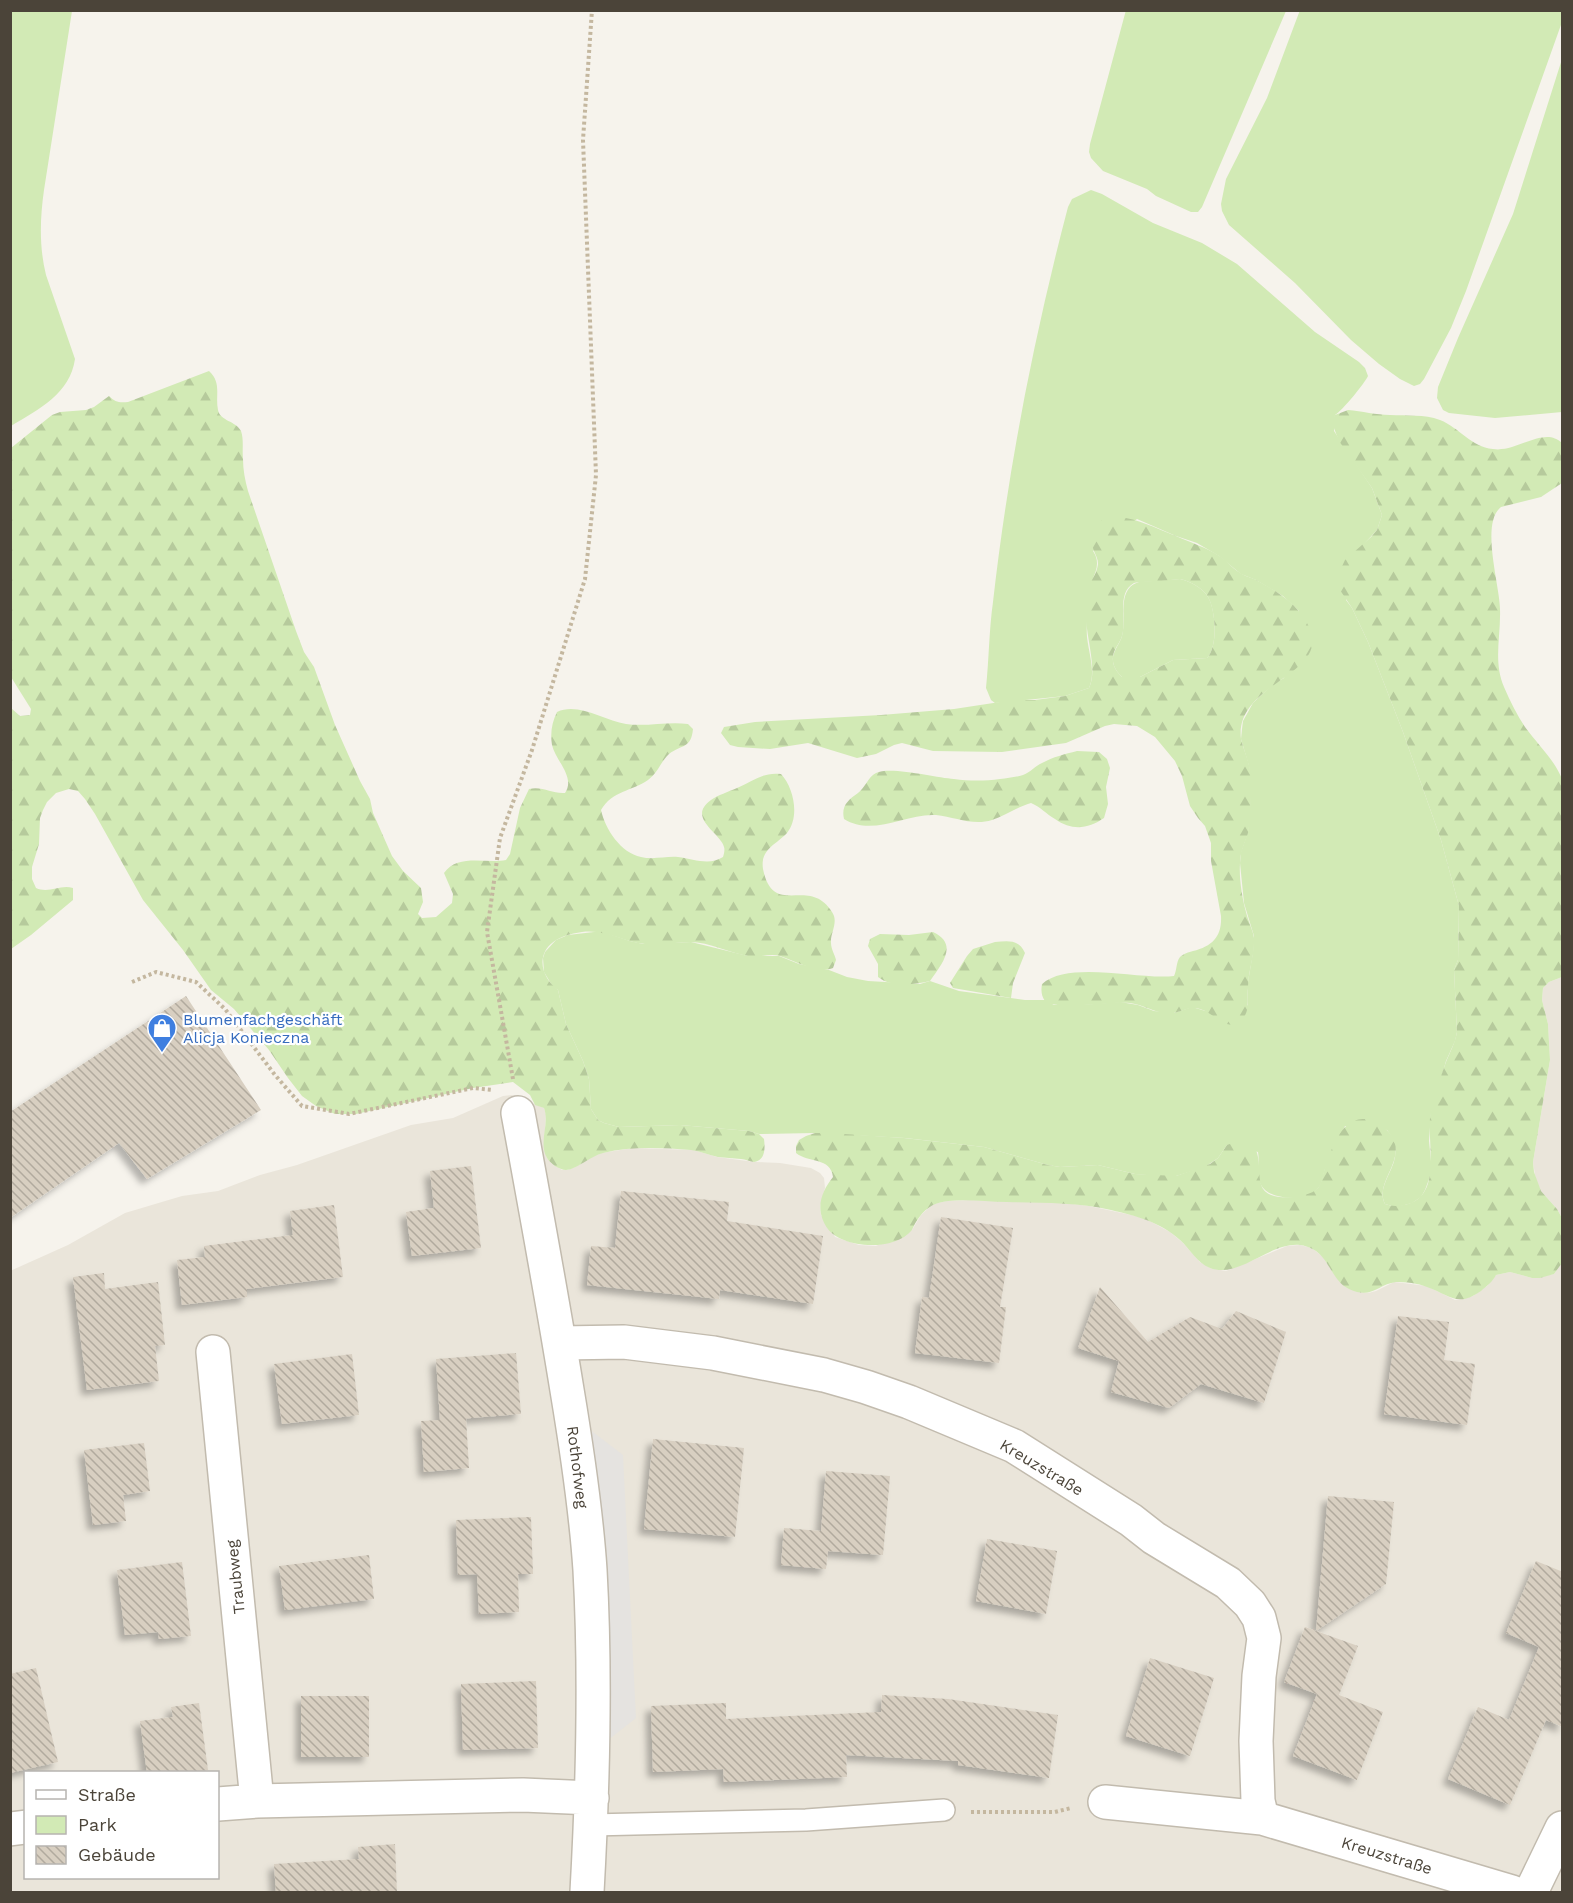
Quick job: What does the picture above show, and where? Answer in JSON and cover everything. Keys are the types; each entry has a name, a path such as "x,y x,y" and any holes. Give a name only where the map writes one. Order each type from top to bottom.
{"street":[{"name":"Rothofweg","path":"517,1102 560,1343 579,1466 590,1569 594,1686 587,1893"},
{"name":"Kreuzstraße","path":"560,1343 624,1342 713,1353 824,1375 909,1402 1014,1446 1131,1520 1154,1538 1228,1583 1250,1604 1263,1628 1256,1741 1258,1801 1262,1818"},
{"name":"Traubweg","path":"213,1352 257,1801"},
{"path":"219,1804 257,1801 523,1795 591,1812"},
{"name":"Kreuzstraße","path":"1104,1802 1262,1818 1512,1893"},
{"path":"1531,1893 1563,1828"}],"lane":[{"path":"591,1812 806,1820 944,1810"}],"path":[{"path":"132,982 156,972 196,982 225,1009 275,1075 302,1106 349,1114 473,1088 517,1102 487,932 500,838 532,750 585,579 596,475 584,140 592,10"},
{"path":"944,1810 1055,1812 1104,1802"}],"shaded area":[{"path":"1562,977 1562,1218 1541,1191 1536,1181 1533,1162 1550,1060 1548,1024 1542,1000 1543,988 1549,982"},
{"path":"512,1095 544,1108 546,1114 544,1148 551,1163 562,1170 575,1167 601,1153 633,1148 694,1150 717,1157 811,1168 824,1178 825,1188 820,1207 821,1215 835,1237 859,1245 876,1246 912,1230 921,1215 933,1204 969,1200 1057,1202 1089,1206 1148,1220 1170,1232 1200,1262 1210,1268 1226,1271 1287,1246 1300,1245 1312,1248 1323,1257 1334,1273 1356,1291 1368,1293 1394,1282 1427,1286 1455,1300 1462,1299 1473,1296 1487,1286 1496,1275 1510,1272 1532,1278 1554,1274 1562,1263 1562,1892 11,1892 10,1271 68,1245 125,1213 182,1196 218,1191 411,1125 453,1118 503,1096"},
{"path":"589,1429 623,1455 636,1718 603,1744"}],"green space":[{"path":"11,10 72,11 44,190 41,232 46,275 75,359 67,382 60,391 42,407 11,426"},
{"path":"1126,10 1286,11 1198,212 1191,212 1156,196 1147,189 1103,171 1091,158 1090,144"},
{"path":"1300,10 1562,11 1562,22 1466,291 1451,328 1424,379 1420,384 1414,386 1379,364 1351,340 1295,283 1229,225 1222,211 1221,204 1226,179 1267,98"},
{"path":"1562,59 1562,412 1495,418 1449,413 1443,410 1437,398 1438,387 1513,214"},
{"path":"1091,190 1153,223 1202,243 1237,264 1315,332 1359,362 1365,368 1368,376 1353,397 1335,415 1334,431 1372,488 1382,515 1377,530 1362,546 1346,600 1368,642 1403,732 1441,840 1459,906 1458,960 1454,970 1457,1032 1431,1113 1429,1141 1432,1171 1421,1197 1412,1203 1401,1206 1385,1204 1384,1187 1396,1151 1394,1141 1387,1130 1345,1126 1327,1163 1319,1187 1307,1195 1289,1198 1272,1194 1261,1185 1258,1152 1227,1145 1218,1158 1205,1167 1176,1176 1158,1176 1135,1174 1098,1165 1060,1167 984,1147 905,1138 815,1133 759,1134 749,1131 680,1125 619,1127 598,1120 591,1109 589,1079 583,1061 566,1024 558,990 553,987 544,972 545,952 556,940 568,935 603,932 643,944 691,942 748,956 779,956 799,964 868,981 920,984 930,981 959,991 1025,1000 1045,1000 1054,1005 1120,1002 1154,1011 1174,1013 1192,1007 1209,1012 1223,1021 1248,1005 1248,982 1254,936 1244,903 1240,863 1248,832 1251,795 1249,766 1241,739 1243,721 1253,703 1272,685 1284,678 1299,611 1283,596 1241,574 1219,556 1197,543 1137,519 1093,551 1097,568 1090,589 1087,616 1087,637 1092,670 1089,688 1065,696 995,703 991,700 986,688 992,613 1006,502 1033,354 1068,207 1072,199"},
{"path":"209,371 217,385 219,414 241,431 248,491 304,652 314,667 335,725 370,799 373,813 392,856 403,871 421,888 423,902 418,914 422,918 436,917 452,903 453,894 444,873 450,867 464,861 506,860 510,854 520,808 529,789 539,788 565,793 568,787 567,775 551,741 557,712 574,709 626,724 680,723 688,724 693,729 688,743 669,754 651,777 642,784 616,795 601,810 606,825 615,839 634,855 650,858 678,857 707,861 718,860 723,857 724,847 703,819 704,807 711,800 763,776 781,774 786,780 794,803 793,819 787,833 766,852 763,869 768,884 775,892 783,895 813,897 823,902 832,912 835,920 831,945 836,960 833,968 813,968 776,955 748,956 697,942 645,944 590,932 560,938 550,945 543,959 545,974 558,990 566,1024 583,1061 589,1079 591,1109 598,1120 619,1127 680,1125 749,1131 759,1134 764,1139 764,1153 761,1159 754,1162 718,1157 691,1150 636,1148 603,1153 570,1169 560,1169 550,1162 545,1152 544,1108 535,1105 530,1095 513,1082 473,1088 356,1114 335,1114 316,1106 302,1096 269,1050 234,1009 211,990 143,900 95,814 78,791 69,789 56,793 47,802 40,818 39,844 32,867 32,879 36,888 45,890 73,888 73,900 11,949 11,708 20,716 30,715 31,709 11,677 11,448 52,415 60,412 86,410 109,396 117,402 128,402"},
{"path":"1348,410 1434,418 1447,423 1485,448 1502,449 1547,437 1555,438 1562,443 1562,483 1541,497 1501,507 1495,515 1491,540 1500,609 1498,658 1501,678 1522,722 1562,779 1562,977 1549,982 1543,988 1542,1000 1548,1024 1550,1060 1533,1162 1541,1191 1562,1218 1562,1263 1554,1274 1540,1278 1510,1272 1496,1275 1481,1291 1466,1299 1454,1298 1423,1286 1403,1282 1390,1283 1364,1293 1349,1289 1342,1284 1317,1252 1300,1245 1277,1249 1243,1265 1221,1270 1205,1266 1172,1234 1148,1220 1098,1207 1072,1204 970,1200 948,1201 929,1207 906,1236 889,1243 870,1245 852,1243 836,1236 824,1223 820,1209 823,1194 833,1177 831,1171 824,1163 796,1153 799,1140 815,1133 904,1138 984,1147 1060,1167 1098,1165 1135,1174 1176,1176 1210,1164 1218,1158 1227,1145 1246,1138 1257,1153 1260,1179 1266,1192 1279,1197 1291,1197 1309,1193 1318,1188 1330,1153 1340,1134 1353,1121 1362,1119 1372,1121 1384,1128 1393,1138 1396,1147 1393,1164 1383,1188 1385,1204 1397,1206 1408,1204 1419,1198 1426,1189 1431,1164 1431,1111 1457,1032 1454,970 1458,960 1459,906 1441,840 1403,732 1368,642 1352,608 1338,587 1336,579 1345,560 1377,530 1382,515 1372,488 1339,441 1332,423 1335,415"},
{"path":"1116,516 1140,522 1198,545 1224,559 1239,572 1281,595 1301,613 1310,629 1312,645 1306,658 1295,670 1265,692 1252,705 1243,720 1241,739 1249,765 1251,789 1248,833 1241,855 1240,875 1243,900 1254,944 1248,982 1247,1012 1234,1025 1196,1008 1168,1013 1130,1003 1072,1006 1051,1004 1043,997 1042,984 1054,977 1069,973 1105,972 1159,977 1174,976 1180,957 1206,946 1218,935 1221,916 1211,861 1211,843 1205,826 1190,806 1182,776 1175,761 1155,737 1137,726 1114,724 1066,743 1002,752 933,751 902,743 876,754 857,758 808,743 770,749 738,747 730,745 721,733 724,727 755,722 954,709 1013,700 1065,696 1089,688 1092,680 1092,660 1086,600 1098,564 1091,537 1095,527 1109,517","holes":["1184,580 1196,585 1211,603 1215,629 1211,653 1207,658 1173,660 1140,677 1122,677 1114,666 1113,657 1122,636 1125,593 1137,582"]},
{"path":"1180,579 1200,588 1211,603 1215,628 1211,653 1207,658 1173,660 1140,677 1122,677 1114,666 1113,657 1122,636 1127,591 1139,582"},
{"path":"1077,751 1099,752 1107,759 1110,768 1106,787 1108,804 1104,818 1086,826 1074,827 1061,823 1031,803 985,822 925,815 866,826 844,819 846,804 876,773 892,771 960,780 994,780 1023,775 1046,761"},
{"path":"933,932 941,937 947,948 943,961 930,981 896,984 878,977 878,964 868,946 870,939 880,934 909,935"},
{"path":"995,942 1016,943 1023,948 1025,953 1013,983 1011,998 953,988 950,983 973,949"}],"building":[{"name":"Blumenfachgeschäft Alicja Konieczna","path":"186,996 261,1110 147,1179 119,1143 10,1218 10,1112"},
{"path":"471,1166 481,1248 412,1256 406,1212 434,1208 430,1171"},
{"path":"621,1191 729,1202 727,1221 823,1236 813,1304 720,1290 719,1299 587,1285 591,1246 615,1248"},
{"path":"334,1205 343,1277 247,1289 247,1297 182,1305 177,1260 205,1257 204,1246 293,1235 290,1211"},
{"path":"941,1217 1013,1228 1000,1307 1006,1307 999,1363 915,1353 922,1297 929,1298"},
{"path":"104,1273 105,1289 158,1282 165,1345 155,1346 159,1381 87,1390 73,1277"},
{"path":"1100,1287 1148,1342 1190,1317 1222,1329 1236,1311 1286,1332 1264,1403 1201,1384 1169,1408 1111,1392 1119,1361 1078,1348"},
{"path":"1398,1316 1449,1322 1444,1360 1475,1364 1467,1425 1384,1414"},
{"path":"516,1353 521,1414 466,1418 469,1468 424,1472 421,1421 440,1420 436,1359"},
{"path":"352,1354 359,1415 282,1424 274,1364"},
{"path":"653,1439 744,1448 735,1537 644,1529"},
{"path":"144,1443 150,1491 123,1495 126,1521 93,1525 84,1450"},
{"path":"826,1471 890,1476 883,1555 828,1551 826,1569 781,1565 784,1528 821,1531"},
{"path":"1328,1496 1394,1502 1386,1584 1316,1631"},
{"path":"531,1517 533,1574 518,1574 519,1612 479,1614 477,1574 458,1575 456,1520"},
{"path":"987,1539 1057,1551 1046,1614 976,1601"},
{"path":"369,1555 374,1599 285,1610 279,1566"},
{"path":"1536,1561 1563,1572 1563,1727 1546,1720 1510,1805 1448,1779 1478,1707 1509,1720 1539,1647 1506,1633"},
{"path":"182,1562 191,1636 159,1639 158,1632 125,1635 117,1570"},
{"path":"1305,1627 1358,1646 1339,1695 1383,1712 1357,1780 1293,1756 1317,1694 1284,1682"},
{"path":"1150,1658 1214,1678 1190,1756 1126,1736"},
{"path":"36,1668 58,1762 10,1773 10,1674"},
{"path":"536,1681 538,1748 463,1750 461,1684"},
{"path":"882,1695 948,1699 1058,1715 1049,1778 958,1765 958,1761 846,1755 847,1777 724,1782 723,1769 653,1772 651,1706 726,1703 726,1719 881,1712"},
{"path":"301,1696 369,1696 369,1757 301,1757"},
{"path":"199,1703 208,1770 147,1771 140,1721 173,1717 171,1707"},
{"path":"395,1844 397,1893 276,1893 274,1864 359,1859 358,1847"}],"place":[{"name":"Blumenfachgeschäft Alicja Konieczna","path":"162,1054"}]}
